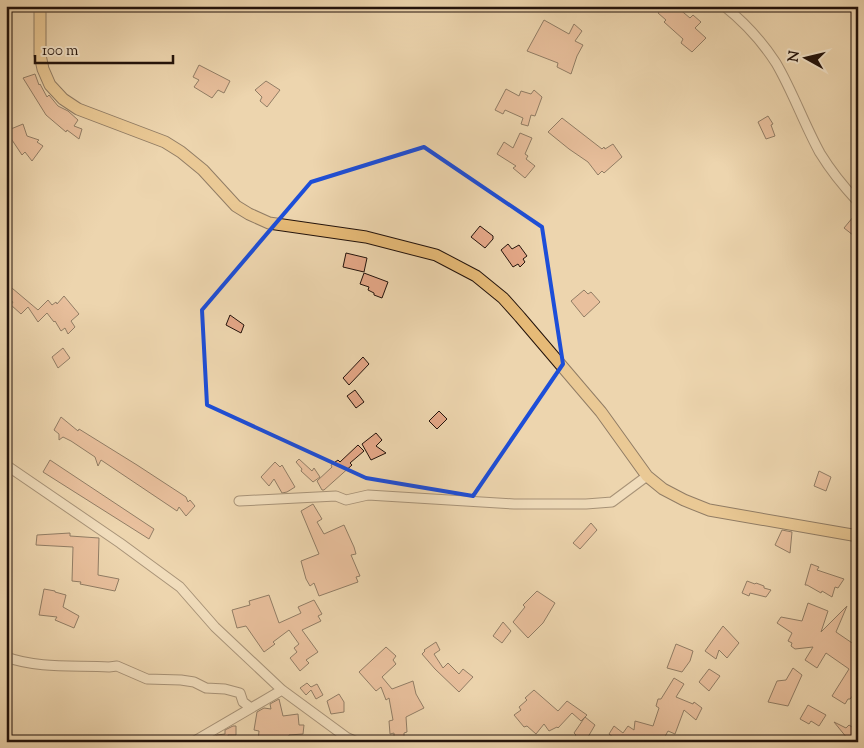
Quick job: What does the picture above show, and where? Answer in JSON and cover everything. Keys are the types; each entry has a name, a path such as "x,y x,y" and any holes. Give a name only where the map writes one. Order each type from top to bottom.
{"main road":[{"path":"40,6 40,55 43,69 50,85 62,99 78,109 164,142 181,152 203,170 236,206 269,223 366,237 436,255 476,276 503,298 520,317 601,412 647,476 663,490 709,510 858,536"}],"street":[{"path":"724,6 775,62 820,153 837,178 858,202"},
{"path":"6,465 127,548 180,587 215,627 282,690 346,737 357,742"},
{"path":"239,501 336,496 346,500 368,495 514,504 586,504 612,502 647,476"},
{"path":"6,657 17,661 53,666 117,666 147,679 194,682 206,688 240,693 244,702 251,708"},
{"path":"193,742 282,690"}],"highlighted area":[{"path":"424,147 542,227 563,364 473,496 366,478 207,405 202,310 311,182"}],"building":[{"path":"664,6 671,6 676,11 678,8 690,18 693,15 701,22 695,28 706,38 692,52 681,43 683,39 664,22 666,20 658,13"},
{"path":"544,20 569,34 574,24 582,31 575,41 583,45 571,74 557,67 558,63 527,51"},
{"path":"199,65 230,81 224,93 218,90 212,98 194,87 199,80 193,77"},
{"path":"35,74 39,85 47,97 49,95 58,106 68,111 78,120 74,126 82,129 79,139 67,130 66,132 46,115 23,78"},
{"path":"266,81 280,90 267,107 260,101 262,97 255,90"},
{"path":"506,89 519,96 521,91 531,94 534,90 542,97 535,116 531,115 528,126 521,124 523,118 505,110 503,114 495,110"},
{"path":"768,116 773,124 771,125 775,136 766,139 758,122"},
{"path":"562,118 602,149 613,144 622,157 604,173 602,171 598,175 588,162 548,132"},
{"path":"23,124 27,136 39,140 37,142 43,146 32,161 25,152 22,155 6,131"},
{"path":"520,133 532,138 525,154 528,156 526,159 535,166 525,178 513,168 516,166 497,154 504,142 513,148"},
{"path":"858,211 858,239 844,228"},
{"path":"480,226 493,236 493,239 485,248 471,237"},
{"path":"508,244 512,249 519,245 527,256 523,259 525,262 520,267 518,264 513,267 501,250"},
{"path":"346,253 367,258 364,272 343,267"},
{"path":"364,273 388,282 382,298 368,290 369,287 360,284"},
{"path":"6,283 38,310 48,300 52,305 56,302 57,304 64,296 79,314 71,321 75,327 68,334 65,328 61,331 47,313 38,322 28,307 21,314 11,305 13,302 6,296"},
{"path":"584,290 588,294 591,292 600,302 584,317 571,301"},
{"path":"230,315 244,325 241,333 226,325"},
{"path":"63,348 70,358 58,368 52,357"},
{"path":"363,357 369,364 349,385 343,378"},
{"path":"355,390 364,402 356,408 347,396"},
{"path":"439,411 447,419 437,429 429,421"},
{"path":"61,417 78,431 79,429 186,497 188,502 190,500 195,506 186,516 179,507 177,511 101,460 98,466 95,457 71,441 63,437 59,440 59,434 54,430"},
{"path":"376,433 382,440 376,446 386,453 371,460 362,444"},
{"path":"358,445 364,451 350,463 352,465 322,490 317,481 332,467 331,465 338,460 340,462"},
{"path":"299,459 312,471 314,468 320,477 313,482 301,471 302,469 296,462"},
{"path":"50,460 154,529 149,539 43,472"},
{"path":"275,462 280,467 282,465 295,487 287,492 282,493 274,479 269,486 261,477"},
{"path":"819,471 831,477 826,491 814,486"},
{"path":"313,504 322,519 317,522 324,534 344,525 354,547 356,554 351,555 360,576 356,577 358,582 319,596 314,583 310,586 306,579 301,561 319,554 301,511"},
{"path":"591,523 597,530 580,549 573,543"},
{"path":"782,530 792,532 790,553 775,545"},
{"path":"70,533 70,536 99,538 98,575 119,579 115,591 72,581 73,547 36,545 37,535"},
{"path":"811,564 819,567 817,570 844,579 838,588 835,587 832,597 805,585"},
{"path":"747,581 771,590 766,597 750,593 749,596 742,593"},
{"path":"44,589 66,595 63,607 79,616 74,628 55,620 57,617 39,615"},
{"path":"537,591 555,603 543,623 528,638 513,622 525,607 523,605"},
{"path":"269,595 279,623 301,613 298,607 314,600 322,614 318,616 321,621 302,630 318,652 306,660 309,663 300,671 290,658 297,652 294,648 299,644 289,630 273,642 275,644 264,652 246,626 237,628 232,610 250,605 249,601"},
{"path":"808,603 828,611 821,632 847,606 836,632 858,647 858,689 845,704 832,696 849,669 826,653 817,668 805,660 813,647 795,649 791,646 792,643 788,641 792,633 777,623 781,617 802,621"},
{"path":"503,622 511,631 502,643 493,636"},
{"path":"723,626 739,643 727,658 719,650 716,659 705,651"},
{"path":"436,642 440,650 434,654 443,668 448,663 459,674 463,669 473,677 459,692 422,654 424,650"},
{"path":"676,644 693,651 690,661 682,672 667,668"},
{"path":"386,647 396,656 393,660 396,664 382,677 392,689 413,681 416,694 424,708 406,717 407,732 404,733 404,742 394,742 394,733 390,734 389,721 393,720 389,698 386,700 381,687 376,691 359,672"},
{"path":"793,668 802,675 788,706 768,702 777,681 786,680"},
{"path":"709,669 720,676 709,691 699,682"},
{"path":"674,678 684,684 676,697 693,704 694,702 702,708 696,720 684,710 675,734 668,731 662,742 610,742 613,737 609,734 614,726 623,733 628,726 634,730 635,721 653,726 659,708 656,706 658,699 661,699"},
{"path":"307,683 311,687 317,684 323,695 316,699 311,690 306,695 300,688"},
{"path":"534,690 558,711 567,701 587,715 581,721 572,713 558,728 549,731 544,724 536,734 527,726 524,727 514,715 521,710 519,707"},
{"path":"339,694 344,702 344,712 331,714 327,701"},
{"path":"279,699 283,716 298,714 299,725 304,725 303,734 289,735 288,738 276,737 276,742 258,742 259,731 254,730 257,712 264,708 271,709 270,704"},
{"path":"808,705 826,715 819,726 811,721 809,724 800,719"},
{"path":"585,717 595,725 588,737 593,742 571,742 576,735 574,733"},
{"path":"834,722 846,728 849,725 855,729 852,732 858,735 858,742 845,742 847,738"},
{"path":"236,726 236,735 228,735 229,742 206,742 217,735 225,734 225,730"}]}
